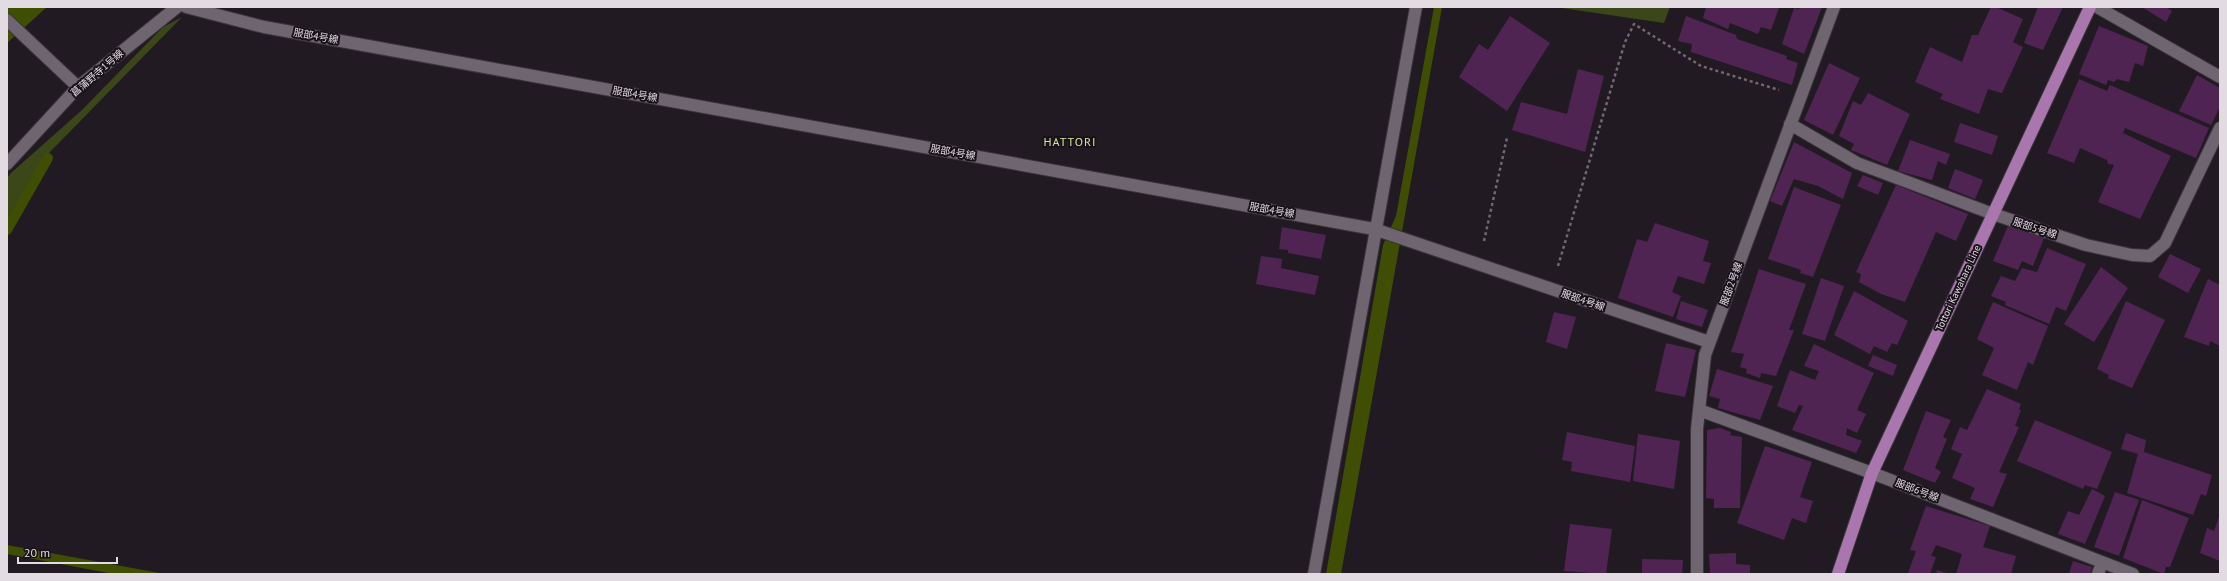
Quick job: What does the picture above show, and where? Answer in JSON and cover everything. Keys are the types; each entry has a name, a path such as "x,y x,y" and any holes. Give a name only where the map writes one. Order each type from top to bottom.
{"main road":[{"name":"Tottori Kawahara Line","path":"1838,574 1872,473 2090,7"}],"street":[{"name":"菖蒲野寺1号線","path":"7,164 78,87 177,7"},
{"name":"服部4号線","path":"186,7 264,27 1374,229 1709,342"},
{"path":"1314,574 1374,229 1416,7"},
{"name":"服部2号線","path":"1697,574 1697,429 1705,355 1834,7"},
{"path":"2096,7 2220,78"},
{"path":"7,20 78,87"},
{"name":"服部5号線","path":"1790,124 1857,163 1993,214 2086,244 2132,255 2150,256 2165,244 2220,128"},
{"name":"服部6号線","path":"1699,410 1872,473 2133,574"},
{"path":"2098,574 2102,562"}],"path":[{"path":"1551,289 1621,56 1634,24 1701,66 1801,96"},
{"path":"1476,264 1482,249 1507,138"}],"shaded area":[{"path":"7,7 47,7 7,43"},
{"path":"1434,7 1442,7 1341,574 1326,574 1383,245 1396,216"},
{"path":"1555,7 1670,7 1664,23"},
{"path":"182,17 48,154 7,223 7,178 11,173 82,110 163,27"},
{"path":"7,545 165,574 114,574 7,554"}],"building":[{"path":"1706,7 1779,8 1771,30 1761,27 1758,34 1730,23 1728,29 1703,18"},
{"path":"1800,7 1822,7 1804,54 1782,44 1794,8 1799,9"},
{"path":"1991,7 1996,7 2023,19 2013,42 2023,47 2002,93 1988,89 1979,114 1940,99 1943,94 1915,82 1930,47 1962,62 1972,35 1978,35"},
{"path":"2038,7 2063,7 2043,50 2024,43"},
{"path":"2142,7 2166,7 2172,11 2166,22"},
{"path":"1510,16 1550,43 1507,111 1459,77 1479,44 1488,50"},
{"path":"1686,16 1736,35 1737,39 1787,56 1786,59 1798,63 1792,85 1691,52 1692,44 1678,41"},
{"path":"2099,26 2148,46 2143,66 2135,63 2129,82 2117,79 2114,82 2108,80 2106,85 2079,74"},
{"path":"1829,63 1860,78 1833,135 1804,120"},
{"path":"1578,69 1604,76 1585,152 1512,130 1521,102 1567,114"},
{"path":"2197,75 2220,88 2220,107 2211,125 2179,111"},
{"path":"2079,79 2107,91 2110,85 2209,128 2196,158 2125,128 2123,133 2171,156 2140,219 2098,202 2114,165 2108,164 2107,160 2080,148 2074,163 2047,153"},
{"path":"1868,93 1910,114 1887,165 1851,150 1854,144 1839,136 1853,101 1861,105"},
{"path":"1960,123 1998,136 1992,155 1954,142"},
{"path":"1910,140 1950,154 1946,165 1938,161 1932,180 1898,171"},
{"path":"1794,142 1852,173 1843,199 1818,186 1794,179 1782,206 1770,201"},
{"path":"1955,169 1983,180 1975,199 1948,188"},
{"path":"1863,175 1883,183 1878,195 1857,186"},
{"path":"1896,185 1968,214 1956,241 1936,232 1905,302 1881,294 1859,282 1861,274 1856,272"},
{"path":"1794,187 1841,205 1813,277 1800,273 1801,270 1768,259"},
{"path":"1655,223 1709,241 1703,261 1711,263 1704,284 1678,276 1672,292 1681,296 1673,317 1618,298 1637,239 1647,242"},
{"path":"2008,226 2044,238 2033,266 2022,261 2018,270 1993,261"},
{"path":"1282,227 1326,235 1321,259 1288,253 1288,250 1279,249"},
{"path":"2047,248 2086,264 2066,311 2056,307 2049,324 2005,305 2006,302 1991,296 2001,276 2015,281 2022,268 2037,272"},
{"path":"2170,254 2201,269 2188,293 2158,277"},
{"path":"1261,256 1282,259 1281,268 1319,276 1315,295 1256,284"},
{"path":"2101,267 2128,288 2094,342 2064,324"},
{"path":"1759,269 1806,284 1789,330 1794,330 1776,376 1761,373 1760,378 1746,373 1747,369 1740,367 1744,354 1731,352"},
{"path":"1821,278 1844,286 1825,341 1802,334"},
{"path":"2208,279 2220,285 2220,346 2210,341 2209,346 2184,337"},
{"path":"1854,291 1908,321 1897,345 1892,343 1887,352 1874,346 1870,354 1834,335"},
{"path":"1681,301 1708,310 1702,327 1676,319"},
{"path":"2126,301 2165,320 2132,388 2108,378 2109,375 2097,369"},
{"path":"1993,302 2048,326 2033,365 2028,362 2017,390 1982,375 1994,348 1977,339"},
{"path":"1554,312 1576,317 1567,349 1546,342"},
{"path":"1666,343 1696,350 1685,397 1655,391"},
{"path":"1814,344 1874,373 1857,410 1866,414 1857,433 1847,428 1846,435 1862,441 1856,453 1792,430 1803,406 1799,405 1795,413 1777,406 1790,370 1815,380 1819,371 1804,366"},
{"path":"1873,355 1897,365 1893,376 1868,366"},
{"path":"1717,369 1773,386 1760,420 1718,408 1720,399 1709,396"},
{"path":"1987,389 2021,404 2019,409 2021,410 2015,426 2019,427 1999,472 2007,474 1993,507 1970,499 1975,488 1952,478 1962,454 1951,449 1960,427 1967,430"},
{"path":"1926,411 1951,420 1943,437 1947,439 1935,468 1941,472 1935,483 1903,470"},
{"path":"2035,420 2112,452 2097,489 2085,485 2083,489 2017,461"},
{"path":"1720,428 1731,432 1730,435 1742,437 1740,508 1714,508 1714,499 1706,498 1707,430"},
{"path":"1567,432 1635,446 1630,482 1571,471 1572,462 1562,460"},
{"path":"2126,433 2146,440 2144,452 2212,475 2206,496 2201,494 2193,515 2127,493 2138,454 2121,449"},
{"path":"1638,434 1680,441 1674,489 1633,481"},
{"path":"1765,446 1812,462 1800,497 1813,501 1806,523 1792,518 1784,540 1737,523"},
{"path":"2092,489 2105,496 2085,544 2058,534 2068,511 2079,515"},
{"path":"2115,492 2139,500 2119,556 2094,547"},
{"path":"2142,500 2189,518 2170,567 2166,567 2164,574 2123,558"},
{"path":"1926,506 1990,526 1983,547 2016,556 2011,574 1956,574 1962,554 1936,545 1931,556 1936,557 1930,574 1908,573 1916,551 1910,550"},
{"path":"2220,514 2220,561 2200,553 2207,528 2214,531"},
{"path":"1570,524 1612,529 1606,574 1564,571"},
{"path":"1736,553 1736,564 1750,565 1750,574 1710,574 1709,554"},
{"path":"1642,559 1683,560 1682,574 1642,574"},
{"path":"2073,561 2092,567 2090,574 2069,574"},
{"path":"1937,570 1950,574 1936,574"}],"waterway":[{"path":"7,230 48,158"}],"district":[{"name":"HATTORI","path":"1070,141"}]}
